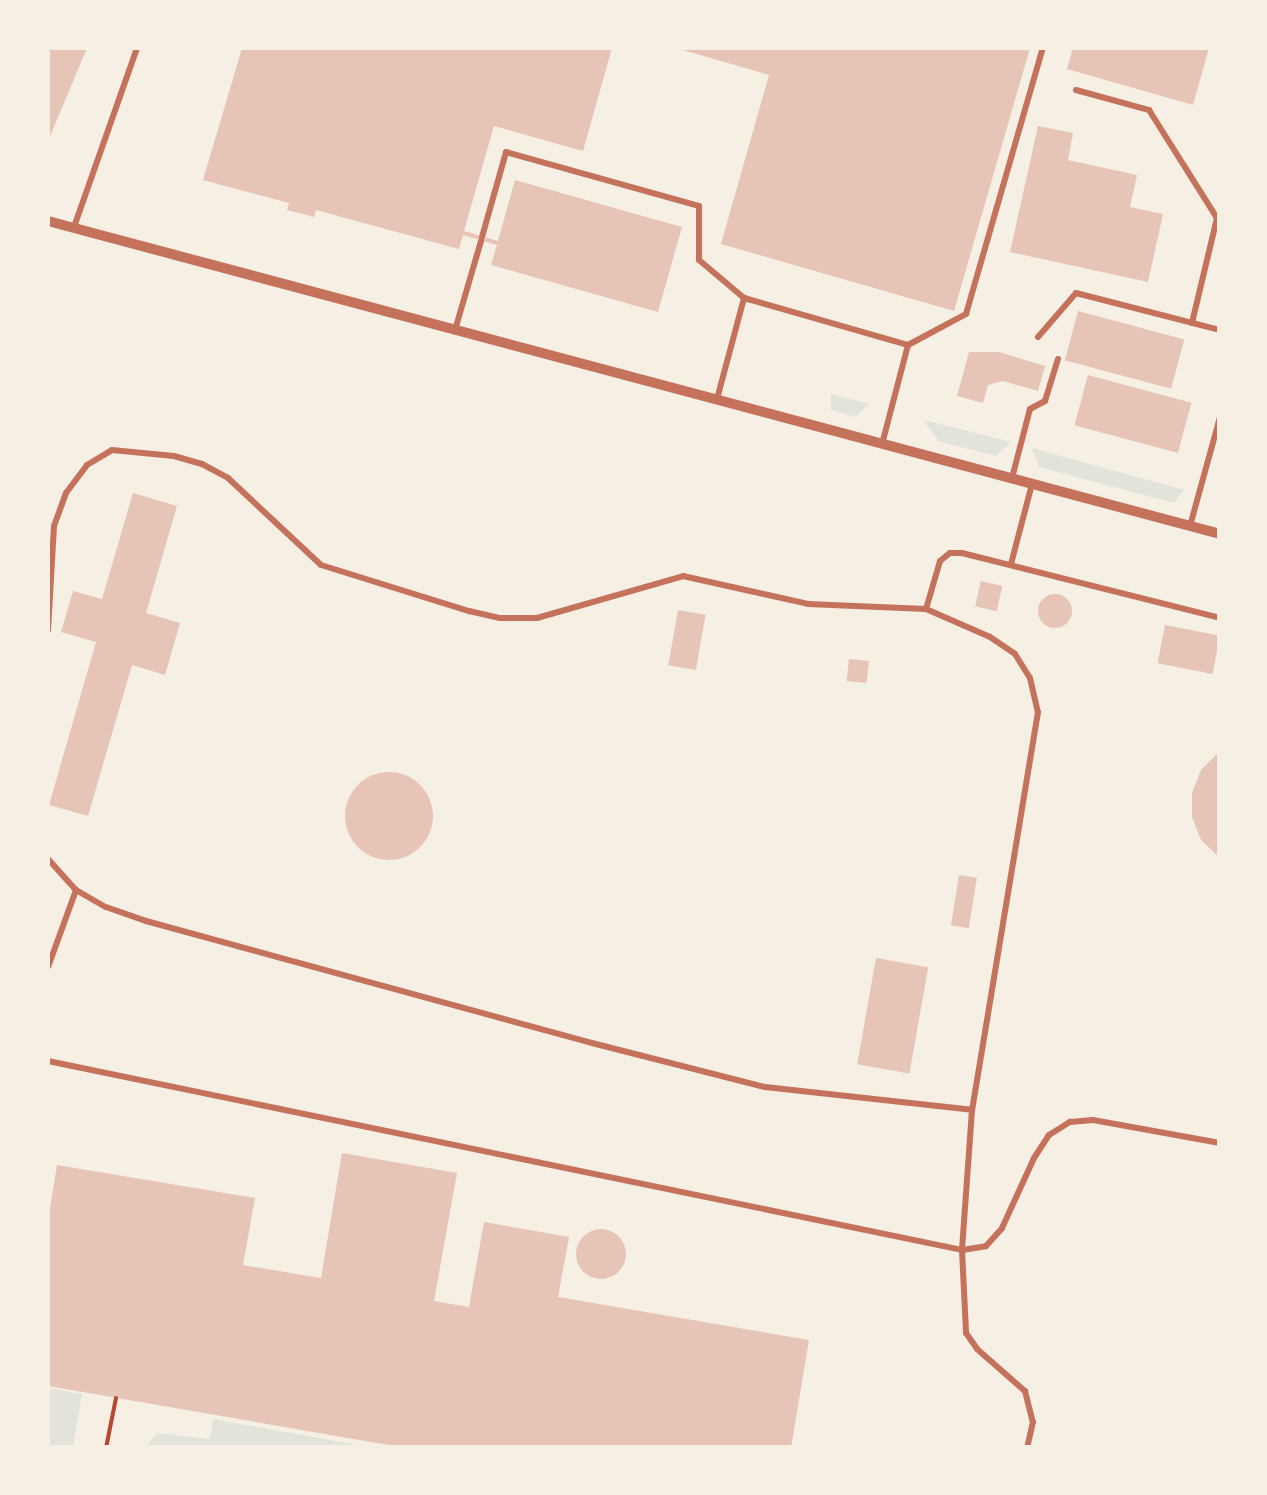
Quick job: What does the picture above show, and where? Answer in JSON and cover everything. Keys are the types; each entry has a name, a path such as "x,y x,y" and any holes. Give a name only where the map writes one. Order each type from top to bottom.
{"street":[{"path":"48,221 1220,534"}],"lane":[{"path":"74,228 97,150 138,48"},
{"path":"455,330 506,152 699,206 699,260 744,298 908,345 966,314 1042,48"},
{"path":"1076,90 1149,110 1217,218 1192,323"},
{"path":"1038,337 1076,293 1220,330"},
{"path":"716,400 744,298"},
{"path":"882,444 908,345"},
{"path":"1011,479 1030,409 1045,401 1058,359"},
{"path":"1190,526 1220,417"},
{"path":"48,630 54,526 66,493 87,465 112,450 174,456 202,464 228,478 321,564 500,618 566,612 658,580 684,576 808,604 926,609 990,637 1014,654 1030,678 1038,712 972,1110 962,1250 966,1333 977,1349 1024,1392 1033,1422 1027,1448"},
{"path":"1011,564 1032,484"},
{"path":"926,609 933,574 950,553 1011,564 1220,618"},
{"path":"48,858 76,890 146,921 765,1087 972,1110"},
{"path":"48,966 76,890"},
{"path":"48,1061 962,1250 986,1246 1002,1228 1034,1158 1050,1136 1070,1122 1094,1120 1220,1143"}],"path":[{"path":"106,1448 116,1398"}],"shaded area":[{"path":"831,394 869,404 856,417 831,410"},
{"path":"924,420 1011,442 996,456 938,441"},
{"path":"1032,448 1184,490 1174,503 1039,467"},
{"path":"48,1388 82,1394 73,1447 48,1447"},
{"path":"213,1419 369,1447 145,1447 157,1433 210,1439"}],"building":[{"path":"48,48 87,48 48,141"},
{"path":"242,48 612,48 583,151 494,126 464,231 498,241 515,180 682,227 658,312 491,265 497,245 463,235 459,249 316,210 314,217 287,210 289,203 203,180"},
{"path":"676,48 1030,48 954,311 721,244 769,75"},
{"path":"1073,48 1209,48 1193,105 1067,69"},
{"path":"1038,126 1073,133 1068,160 1137,175 1130,207 1163,214 1148,282 1010,252"},
{"path":"1078,311 1184,339 1171,389 1065,360"},
{"path":"969,352 999,352 1045,366 1038,391 1003,381 988,385 983,403 957,396"},
{"path":"1088,375 1191,403 1178,453 1075,425"},
{"path":"133,493 177,506 146,613 180,623 165,675 132,665 88,816 49,805 96,642 61,632 73,591 102,599"},
{"path":"981,581 1002,586 997,611 975,606"},
{"path":"1055,594 1067,599 1072,611 1067,623 1055,628 1043,623 1038,611 1043,599"},
{"path":"678,610 706,615 696,670 668,665"},
{"path":"1165,625 1220,636 1213,674 1158,663"},
{"path":"849,659 869,661 867,683 847,681"},
{"path":"1220,751 1220,858 1201,840 1192,817 1192,793 1201,770"},
{"path":"389,772 406,775 420,785 430,799 430,833 420,847 406,857 389,860 372,857 358,847 348,833 345,816 348,799 358,785 372,775"},
{"path":"959,875 977,878 969,928 951,925"},
{"path":"876,958 928,967 909,1074 857,1064"},
{"path":"342,1153 457,1173 434,1301 469,1307 484,1222 569,1237 558,1297 809,1340 791,1448 406,1448 48,1386 48,1220 57,1165 255,1198 243,1265 321,1278"},
{"path":"601,1229 619,1236 626,1254 619,1272 601,1279 583,1272 576,1254 583,1236"}]}
